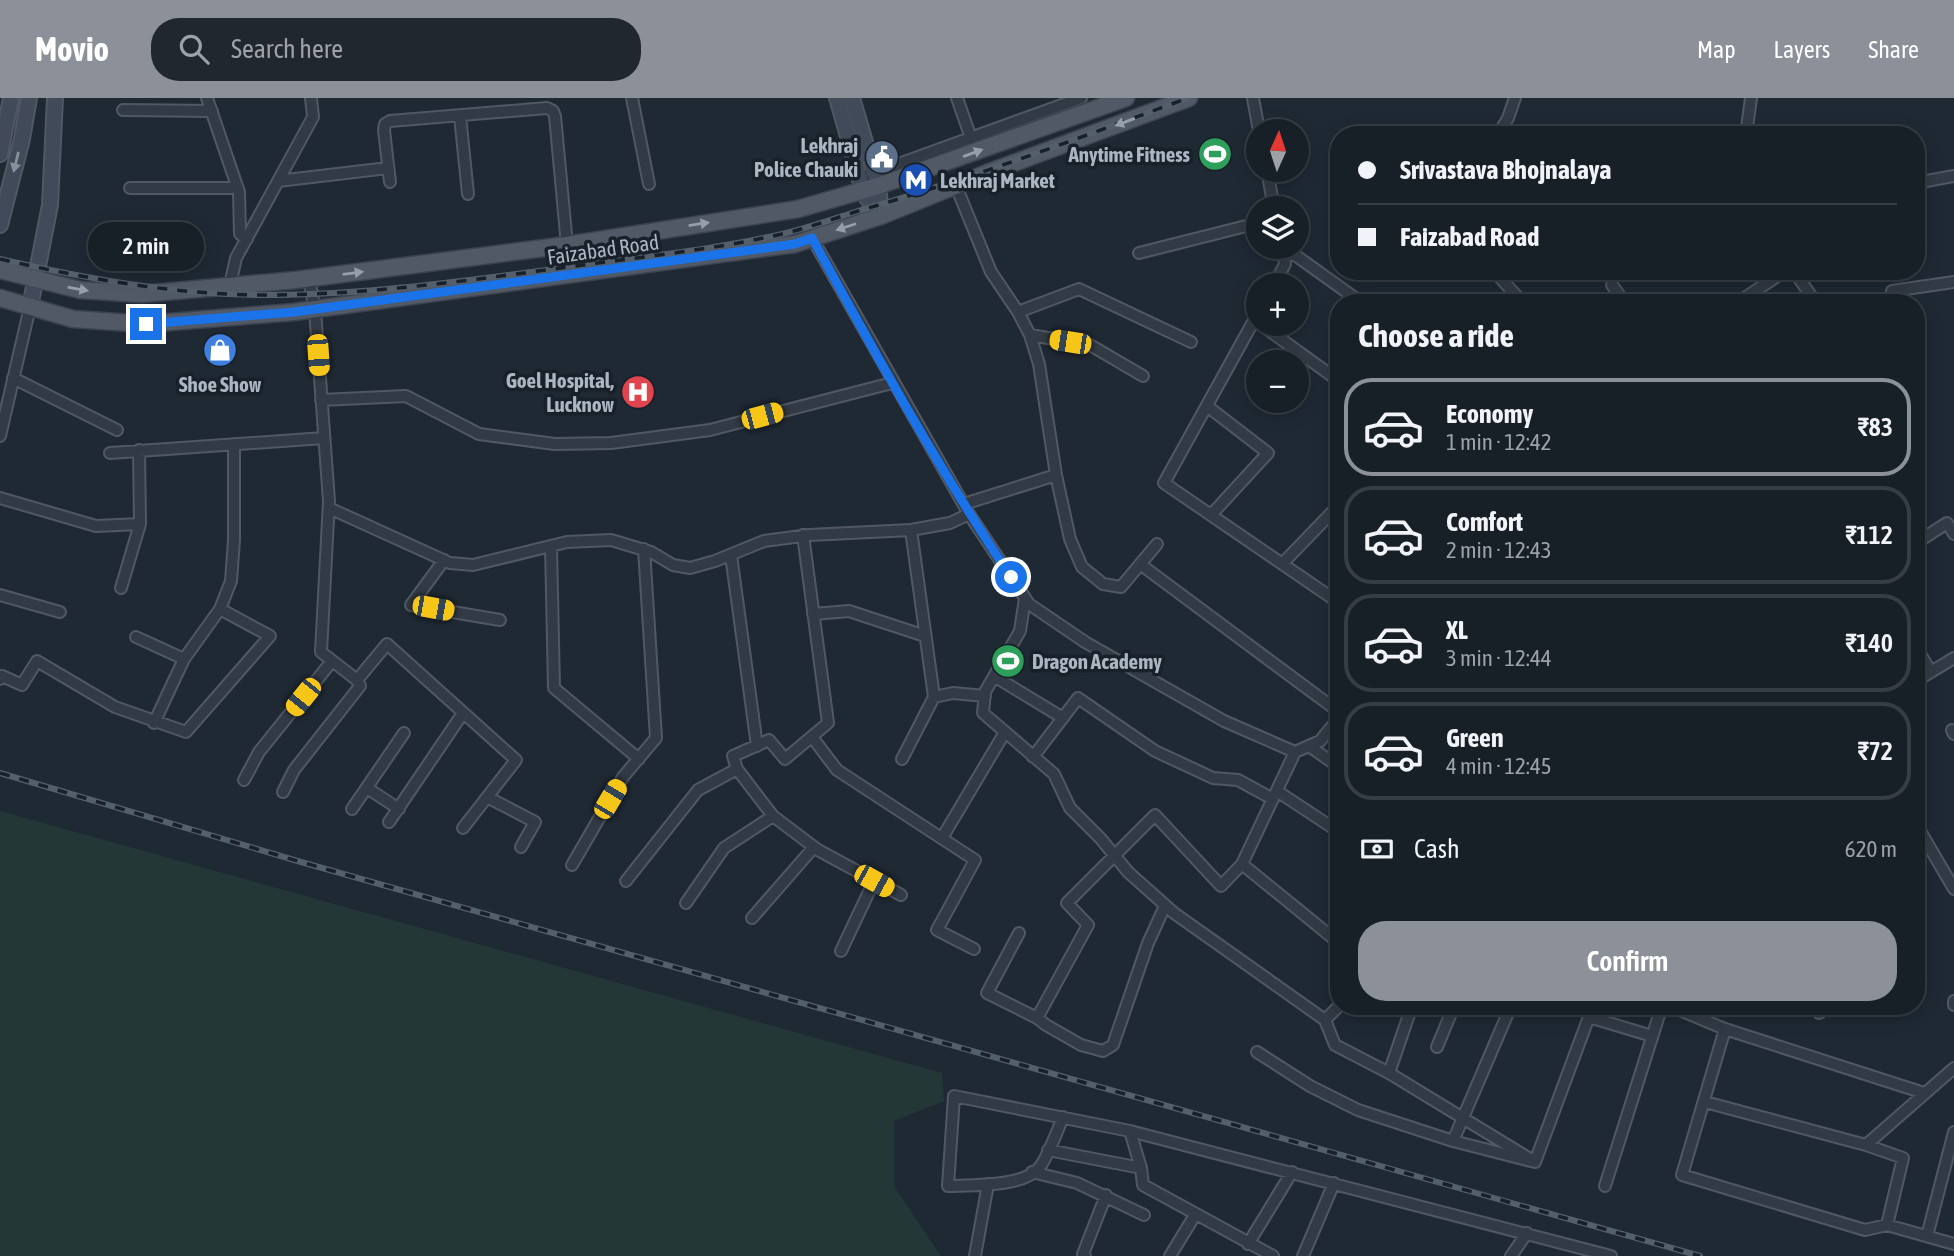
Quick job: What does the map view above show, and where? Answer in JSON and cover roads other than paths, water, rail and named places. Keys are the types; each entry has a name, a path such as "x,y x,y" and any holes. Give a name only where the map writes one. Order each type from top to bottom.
{"main road":[{"name":"Faizabad Road","path":"6,271 80,290 142,294 309,279 567,245 798,209 869,181 1126,98"},
{"name":"Faizabad Road","path":"1,299 73,319 146,324 315,310 795,244 881,216 1189,98"}],"street":[{"path":"0,154 11,98"},
{"path":"0,225 22,139 29,98"},
{"path":"0,436 50,205 55,98"},
{"path":"207,98 238,188 240,234 247,239"},
{"path":"632,98 649,184"},
{"path":"837,98 881,216"},
{"path":"852,98 869,181"},
{"path":"957,98 971,138"},
{"path":"869,181 971,138 1081,98"},
{"path":"1253,98 1257,119"},
{"path":"1503,126 1515,98"},
{"path":"1747,126 1751,98"},
{"path":"230,285 236,258 313,117 313,99"},
{"path":"390,182 384,130 385,124 390,121 547,108 553,111 567,245"},
{"path":"123,110 212,111"},
{"path":"460,116 468,194"},
{"path":"278,181 388,168"},
{"path":"1925,181 1954,176"},
{"path":"956,186 991,272 1030,335 1039,363 1056,475 1070,539 1082,567 1102,584 1121,587 1157,544"},
{"path":"130,188 238,188"},
{"path":"1139,253 1246,226"},
{"path":"812,238 966,509 1029,604 1108,655 1224,722 1295,752"},
{"path":"1301,259 1349,294"},
{"path":"283,792 294,770 360,686 357,680 321,652 328,508 315,310 309,279"},
{"path":"1502,280 1514,294"},
{"path":"1750,294 1772,280"},
{"path":"1892,291 1954,282"},
{"path":"1612,285 1618,294"},
{"path":"1018,312 1079,289 1191,342"},
{"path":"1030,335 1090,345 1143,376"},
{"path":"1249,336 1164,483 1330,597"},
{"path":"1279,336 1330,374"},
{"path":"13,378 117,430"},
{"path":"321,400 406,396 479,434 555,444 611,443 710,430 892,383"},
{"path":"1207,406 1268,453 1211,515"},
{"path":"110,453 324,438"},
{"path":"154,723 184,659 220,609 232,581 233,444"},
{"path":"121,588 140,524 139,450"},
{"path":"328,508 450,563 473,565 566,542 611,540 644,550 673,565 691,568 764,541 911,530 950,523 966,509 1056,475"},
{"path":"0,498 96,526 140,524"},
{"path":"1282,564 1330,514"},
{"path":"1925,536 1947,523 1954,534"},
{"path":"902,759 934,697 911,530"},
{"path":"803,536 828,723 785,759 769,740 733,756 737,769 773,816 814,847 901,895"},
{"path":"551,546 554,688 639,759"},
{"path":"572,866 623,778 656,738 644,550"},
{"path":"731,555 757,746"},
{"path":"444,560 411,605 500,620"},
{"path":"1140,564 1330,705"},
{"path":"0,594 60,612"},
{"path":"1025,598 1020,631 985,696 983,713 1054,774 1070,808 1128,873 1165,906 1325,1020 1335,1045 1389,1073 1535,1162"},
{"path":"0,679 2,676 22,685 37,661 115,707 154,723 186,732 270,636 220,609"},
{"path":"813,614 849,611 925,636"},
{"path":"136,637 184,659"},
{"path":"357,680 387,644 516,760 463,828"},
{"path":"1925,676 1954,658"},
{"path":"244,780 259,752 332,661"},
{"path":"1925,662 1931,672"},
{"path":"994,677 1063,718"},
{"path":"934,697 953,693 985,696"},
{"path":"1033,757 1078,698 1155,751 1213,778 1238,780 1275,795 1330,827"},
{"path":"390,822 463,713"},
{"path":"1037,1017 1087,925 1067,903 1114,855 1155,815 1221,886 1242,864 1295,752 1320,741 1330,729"},
{"path":"942,838 1005,732"},
{"path":"352,809 404,733"},
{"path":"811,737 837,770 975,860 937,930 974,949"},
{"path":"1309,746 1330,761"},
{"path":"626,881 698,790 737,769"},
{"path":"367,788 398,808"},
{"path":"487,797 535,821 521,847"},
{"path":"686,903 724,848 773,816"},
{"path":"1925,837 1951,876 1954,889"},
{"path":"752,918 814,847"},
{"path":"1242,864 1330,936"},
{"path":"841,951 874,881"},
{"path":"1019,933 988,993 1037,1017 1081,1045 1103,1051 1113,1045 1148,943 1165,906"},
{"path":"1325,1020 1330,1015"},
{"path":"1389,1073 1409,1015"},
{"path":"1437,1047 1450,1015"},
{"path":"1453,1141 1507,1015"},
{"path":"1535,1162 1590,1015"},
{"path":"1599,1015 1653,1036"},
{"path":"1605,1186 1659,1015"},
{"path":"1692,1015 1724,1028 1924,1093"},
{"path":"1724,1028 1682,1175 1866,1230 1887,1225 1954,1244"},
{"path":"1257,1052 1310,1086 1358,1110 1453,1141 1535,1162"},
{"path":"1866,1145 1954,1068"},
{"path":"1063,1117 1039,1168 1018,1180 948,1186 954,1096 1063,1117 1130,1131 1527,1234 1581,1252 1611,1256"},
{"path":"1705,1102 1866,1145 1902,1158 1887,1225"},
{"path":"1130,1131 1143,1185 1254,1250 1273,1256"},
{"path":"1927,1236 1949,1170 1954,1132"},
{"path":"1048,1150 1141,1168"},
{"path":"1032,1172 1077,1183 1144,1215"},
{"path":"1254,1250 1292,1172"},
{"path":"1303,1256 1334,1183"},
{"path":"975,1256 988,1184"},
{"path":"1085,1256 1083,1254 1106,1195"},
{"path":"1170,1256 1195,1215"},
{"path":"1511,1256 1527,1234"}],"railway":[{"path":"0,259 132,284 233,294 345,292 504,276 708,248 782,234 983,172 1188,98"},
{"path":"0,773 301,862 1700,1256"}],"place":[{"name":"Anytime Fitness","path":"1215,154"},
{"name":"Lekhraj Police Chauki","path":"882,157"},
{"name":"Lekhraj Market","path":"916,180"},
{"name":"Shoe Show","path":"220,350"},
{"name":"Goel Hospital, Lucknow","path":"638,392"},
{"name":"Dragon Academy","path":"1008,661"}]}
